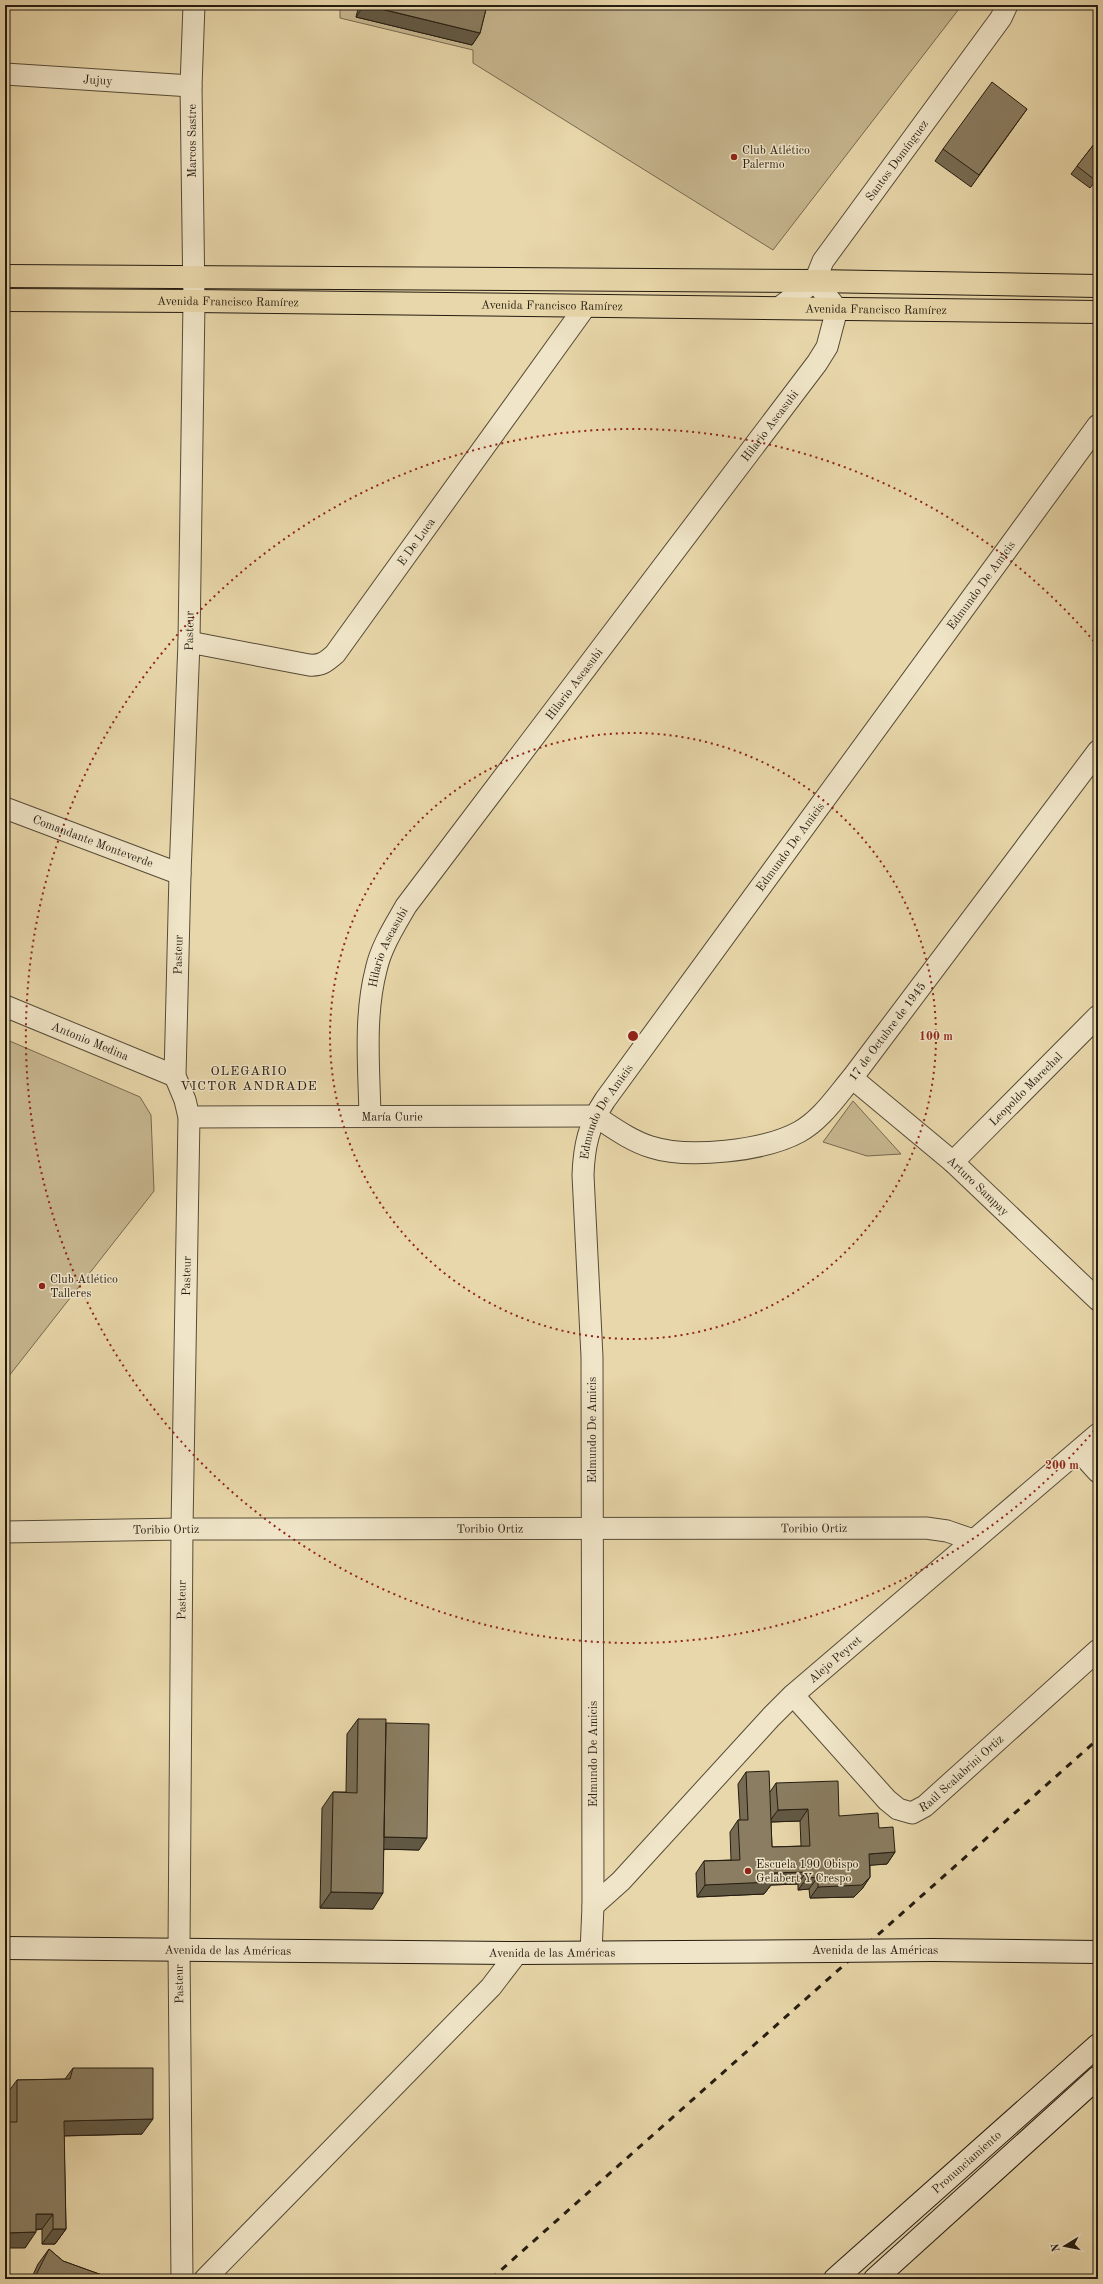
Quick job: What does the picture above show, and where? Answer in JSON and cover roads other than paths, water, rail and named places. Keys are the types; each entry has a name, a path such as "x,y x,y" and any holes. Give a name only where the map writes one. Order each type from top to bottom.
{"main road":[{"name":"Avenida Francisco Ramírez","path":"5,276 815,281 1098,286"},
{"name":"Avenida Francisco Ramírez","path":"5,300 194,300 585,307 780,307 1098,312"},
{"name":"Avenida de las Américas","path":"5,1948 517,1953 933,1950 1098,1952"},
{"name":"Pronunciamiento","path":"835,2279 1098,2045"},
{"name":"Pronunciamiento","path":"875,2279 1098,2076"}],"street":[{"name":"Marcos Sastre","path":"192,276 191,86 194,5"},
{"name":"Santos Domínguez","path":"815,281 823,261 1001,18 1007,5"},
{"name":"Jujuy","path":"5,74 191,86"},
{"name":"Pasteur","path":"182,2279 179,1949 182,1529 188,1117 185,1100 175,1076 180,874 190,642 194,300 192,276"},
{"path":"780,307 815,281 837,308"},
{"name":"E De Luca","path":"190,642 309,665 318,665 326,662 339,647 585,307"},
{"name":"Hilario Ascasubi","path":"370,1116 369,1024 376,969 386,941 406,906 817,362 827,348 837,308"},
{"name":"Edmundo De Amicis","path":"591,1952 593,1906 592,1357 584,1150 595,1116 1098,425"},
{"name":"17 de Octubre de 1945","path":"595,1116 649,1147 669,1152 754,1148 772,1144 800,1132 819,1117 852,1078 1098,751"},
{"name":"Comandante Monteverde","path":"5,808 180,874"},
{"name":"Antonio Medina","path":"5,1006 175,1076"},
{"name":"Leopoldo Marechal","path":"953,1162 1098,1016"},
{"name":"Arturo Sampay","path":"852,1078 953,1162 1098,1300"},
{"name":"María Curie","path":"188,1117 595,1116"},
{"name":"Alejo Peyret","path":"593,1906 621,1881 771,1717 793,1696 1098,1434"},
{"path":"1078,1450 1098,1472"},
{"name":"Toribio Ortiz","path":"5,1532 182,1529 593,1529 762,1527 926,1528 947,1531 973,1540"},
{"name":"Raúl Scalabrini Ortiz","path":"793,1696 887,1800 898,1809 912,1813 925,1806 1098,1650"},
{"path":"205,2279 491,1987 517,1953"}],"railway":[{"path":"491,2279 1098,1739"}],"place":[{"name":"Club Atlético Palermo","path":"734,157"},
{"name":"Club Atlético Talleres","path":"42,1286"},
{"name":"Escuela 190 Obispo Gelabert Y Crespo","path":"748,1871"}],"district":[{"name":"OLEGARIO VICTOR ANDRADE","path":"249,1078"}]}
